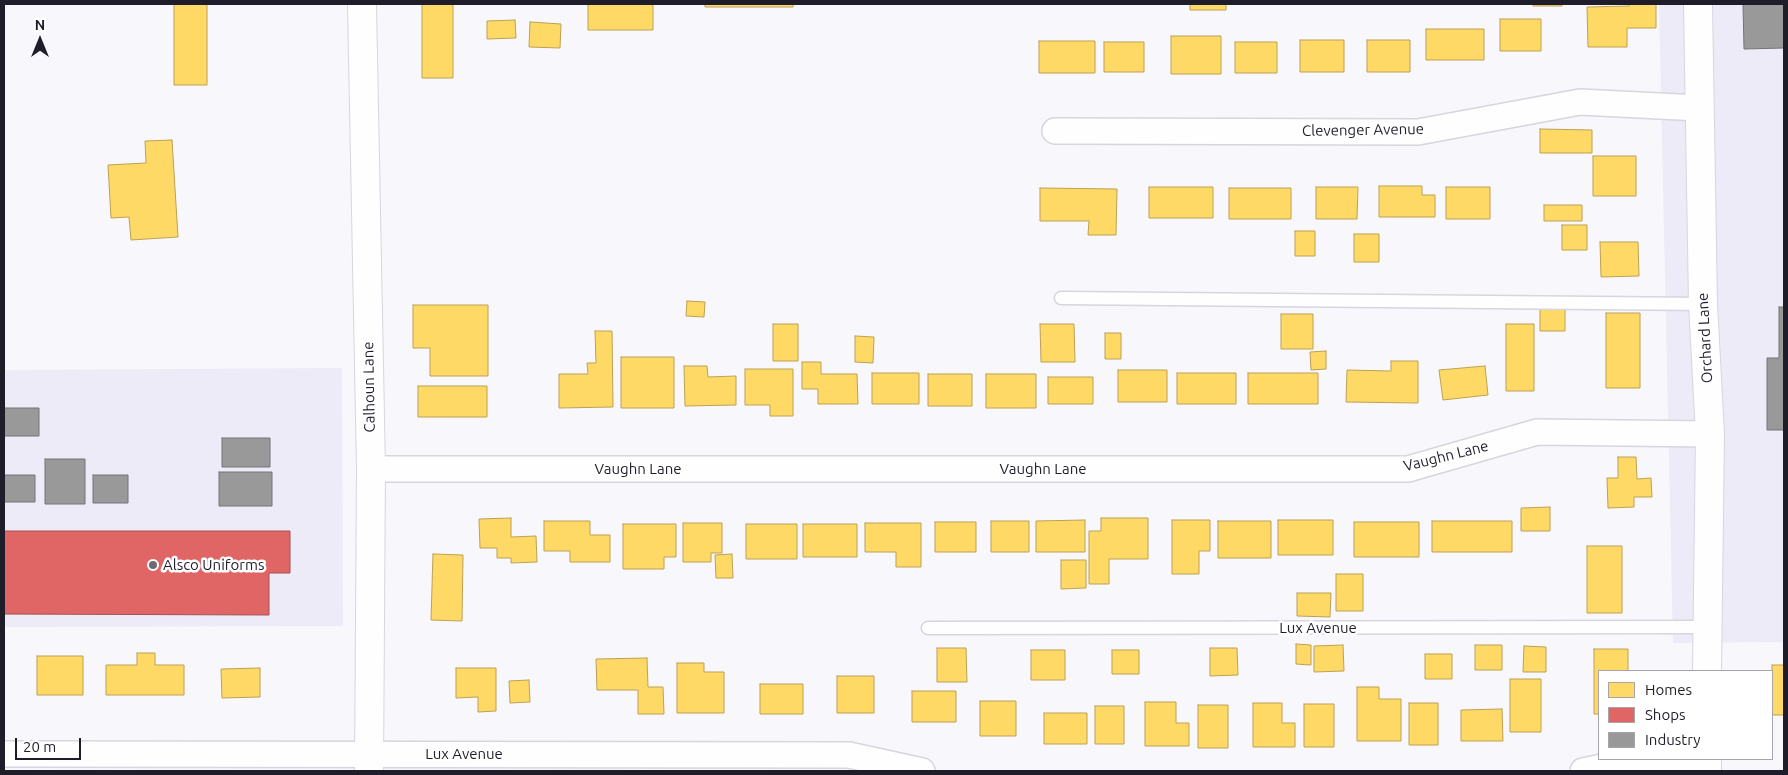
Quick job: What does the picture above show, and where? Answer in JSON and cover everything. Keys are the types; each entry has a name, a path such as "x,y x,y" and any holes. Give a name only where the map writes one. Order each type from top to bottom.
{"street":[{"name":"Calhoun Lane","path":"362,4 371,469 369,762"},
{"name":"Orchard Lane","path":"1698,4 1703,304 1710,434 1708,670"},
{"name":"Clevenger Avenue","path":"1055,132 1418,132 1580,102 1699,108"},
{"name":"Vaughn Lane","path":"371,469 1408,469 1537,432 1710,434"},
{"name":"Lux Avenue","path":"4,754 369,762 849,754 922,771"},
{"path":"1583,771 1602,767 1708,765"}],"lane":[{"path":"1061,298 1703,304"},
{"name":"Lux Avenue","path":"928,628 1708,628"}],"shaded area":[{"path":"1659,4 1784,4 1784,642 1673,643"},
{"path":"342,368 343,626 4,627 4,370"}],"building: Homes":[{"path":"174,4 207,4 207,85 174,85"},
{"path":"422,4 453,4 453,78 422,78"},
{"path":"588,4 653,4 653,30 588,30"},
{"path":"705,4 793,4 793,7 705,7"},
{"path":"1190,4 1226,4 1226,10 1190,10"},
{"path":"1533,4 1562,4 1562,6 1533,6"},
{"path":"1629,4 1656,4 1656,28 1627,28 1627,47 1588,47 1587,7 1629,6"},
{"path":"1500,19 1541,19 1541,51 1500,51"},
{"path":"515,20 516,38 487,39 487,21"},
{"path":"530,22 561,24 560,48 529,47"},
{"path":"1426,29 1484,29 1484,60 1426,60"},
{"path":"1171,36 1221,36 1221,74 1171,74"},
{"path":"1300,40 1344,40 1344,72 1300,72"},
{"path":"1367,40 1410,40 1410,72 1367,72"},
{"path":"1039,41 1095,41 1095,73 1039,73"},
{"path":"1104,42 1144,42 1144,72 1104,72"},
{"path":"1235,42 1277,42 1277,73 1235,73"},
{"path":"1540,129 1592,130 1592,153 1540,153"},
{"path":"172,140 178,237 131,240 129,217 111,218 108,165 146,163 145,141"},
{"path":"1593,156 1636,156 1636,196 1593,196"},
{"path":"1379,186 1422,186 1422,195 1435,195 1435,217 1379,217"},
{"path":"1149,187 1213,187 1213,218 1149,218"},
{"path":"1316,187 1358,187 1357,219 1316,219"},
{"path":"1446,187 1490,187 1490,219 1446,219"},
{"path":"1040,188 1117,189 1116,235 1088,235 1089,221 1040,221"},
{"path":"1229,188 1291,188 1291,219 1229,219"},
{"path":"1544,205 1582,205 1582,221 1544,221"},
{"path":"1562,225 1587,225 1587,250 1562,250"},
{"path":"1295,231 1315,231 1315,256 1295,256"},
{"path":"1354,234 1379,234 1379,262 1354,262"},
{"path":"1600,242 1638,242 1639,276 1601,277"},
{"path":"687,301 705,302 704,317 686,316"},
{"path":"413,305 488,305 488,376 430,376 430,348 413,348"},
{"path":"1540,306 1565,306 1565,331 1540,331"},
{"path":"1606,313 1640,313 1640,388 1606,388"},
{"path":"1281,314 1313,314 1313,349 1281,349"},
{"path":"773,324 798,324 798,361 773,361"},
{"path":"1040,324 1074,324 1075,362 1041,362"},
{"path":"1506,324 1534,324 1534,391 1506,391"},
{"path":"595,331 612,331 613,407 559,408 559,374 588,374 587,363 596,363"},
{"path":"1105,333 1121,333 1121,359 1105,359"},
{"path":"855,336 874,337 873,363 855,362"},
{"path":"1326,351 1326,369 1311,370 1310,352"},
{"path":"621,357 674,357 674,408 621,408"},
{"path":"1391,361 1418,361 1418,403 1346,402 1347,370 1391,371"},
{"path":"802,362 821,362 821,374 857,374 858,404 818,404 818,389 802,389"},
{"path":"684,366 707,366 708,377 736,376 736,405 685,406"},
{"path":"1485,366 1488,395 1443,400 1439,370"},
{"path":"745,369 793,369 793,416 770,416 770,405 745,405"},
{"path":"1118,370 1167,370 1167,402 1118,402"},
{"path":"872,373 919,373 919,404 872,404"},
{"path":"1177,373 1236,373 1236,404 1177,404"},
{"path":"1248,373 1318,373 1318,404 1248,404"},
{"path":"928,374 972,374 972,406 928,406"},
{"path":"986,374 1036,374 1036,408 986,408"},
{"path":"1048,377 1093,377 1093,404 1048,404"},
{"path":"418,386 487,386 487,417 418,417"},
{"path":"1618,457 1636,457 1637,479 1651,478 1652,497 1634,497 1634,507 1608,508 1607,478 1618,478"},
{"path":"1550,507 1550,531 1521,531 1521,508"},
{"path":"511,518 511,537 536,536 537,562 511,563 511,558 497,558 497,548 480,548 479,519"},
{"path":"1101,518 1148,518 1148,559 1109,559 1109,584 1089,584 1089,531 1101,531"},
{"path":"1085,520 1085,552 1036,552 1036,521"},
{"path":"1172,520 1210,520 1210,551 1199,551 1199,574 1172,574"},
{"path":"1278,520 1333,520 1333,555 1278,555"},
{"path":"544,521 590,521 590,535 610,535 610,562 570,562 570,551 544,551"},
{"path":"991,521 1029,521 1029,552 991,552"},
{"path":"1218,521 1271,521 1271,558 1218,558"},
{"path":"1432,521 1512,521 1512,552 1432,552"},
{"path":"935,522 976,522 976,552 935,552"},
{"path":"1354,522 1419,522 1419,557 1354,557"},
{"path":"683,523 722,523 722,553 711,553 711,562 683,562"},
{"path":"865,523 921,523 921,567 896,567 896,552 865,552"},
{"path":"623,524 676,524 676,557 664,557 664,569 623,569"},
{"path":"746,524 797,524 797,559 746,559"},
{"path":"803,524 857,524 857,557 803,557"},
{"path":"1587,546 1622,546 1622,613 1587,613"},
{"path":"433,554 463,555 462,621 431,620"},
{"path":"732,554 733,578 716,578 715,555"},
{"path":"1061,560 1086,560 1086,588 1061,589"},
{"path":"1336,574 1363,574 1363,611 1336,611"},
{"path":"1297,593 1331,593 1330,617 1297,616"},
{"path":"1296,644 1311,645 1311,665 1296,664"},
{"path":"1343,645 1344,671 1314,672 1314,646"},
{"path":"1475,645 1502,645 1502,670 1475,670"},
{"path":"1524,646 1546,647 1546,672 1523,672"},
{"path":"937,648 966,648 967,682 937,682"},
{"path":"1210,648 1237,648 1238,675 1210,676"},
{"path":"1594,649 1628,649 1628,670 1598,670 1598,714 1594,714"},
{"path":"1031,650 1065,650 1065,680 1031,680"},
{"path":"1112,650 1139,650 1139,674 1112,674"},
{"path":"137,653 155,653 155,665 184,665 184,695 106,695 106,665 137,665"},
{"path":"1425,654 1452,654 1452,679 1425,679"},
{"path":"37,656 83,656 83,695 37,695"},
{"path":"647,658 648,687 663,687 664,714 638,714 638,690 597,690 596,659"},
{"path":"677,663 704,663 704,672 724,672 724,713 677,713"},
{"path":"1772,665 1784,665 1784,715 1773,715"},
{"path":"260,668 260,697 222,698 221,669"},
{"path":"456,668 496,668 496,711 478,712 478,697 456,698"},
{"path":"837,676 874,676 874,713 837,713"},
{"path":"1510,679 1541,679 1541,732 1510,732"},
{"path":"529,680 530,702 510,703 509,681"},
{"path":"760,684 803,684 803,714 760,714"},
{"path":"1357,687 1379,687 1379,699 1401,699 1401,741 1357,741"},
{"path":"912,691 956,691 956,722 912,722"},
{"path":"980,701 1016,701 1016,736 980,736"},
{"path":"1145,702 1176,702 1176,723 1189,723 1189,746 1145,746"},
{"path":"1253,703 1282,703 1282,723 1295,723 1295,747 1253,747"},
{"path":"1409,703 1438,703 1438,745 1409,745"},
{"path":"1304,704 1334,704 1334,747 1304,747"},
{"path":"1198,705 1228,705 1228,748 1198,748"},
{"path":"1095,706 1124,706 1124,744 1095,744"},
{"path":"1502,709 1503,741 1461,741 1461,710"},
{"path":"1044,713 1087,713 1087,744 1044,744"}],"building: Shops":[{"path":"4,531 290,531 290,573 269,573 269,615 4,614"}],"building: Industry":[{"path":"1743,4 1784,4 1784,48 1744,49"},
{"path":"1779,307 1784,307 1784,430 1767,430 1767,358 1779,358"},
{"path":"4,408 39,408 39,436 4,436"},
{"path":"222,438 270,438 270,467 222,467"},
{"path":"45,459 85,459 85,504 45,504"},
{"path":"219,472 272,472 272,506 219,506"},
{"path":"4,475 35,475 35,502 4,502"},
{"path":"93,475 128,475 128,503 93,503"}],"place":[{"name":"Alsco Uniforms","path":"153,565"}]}
